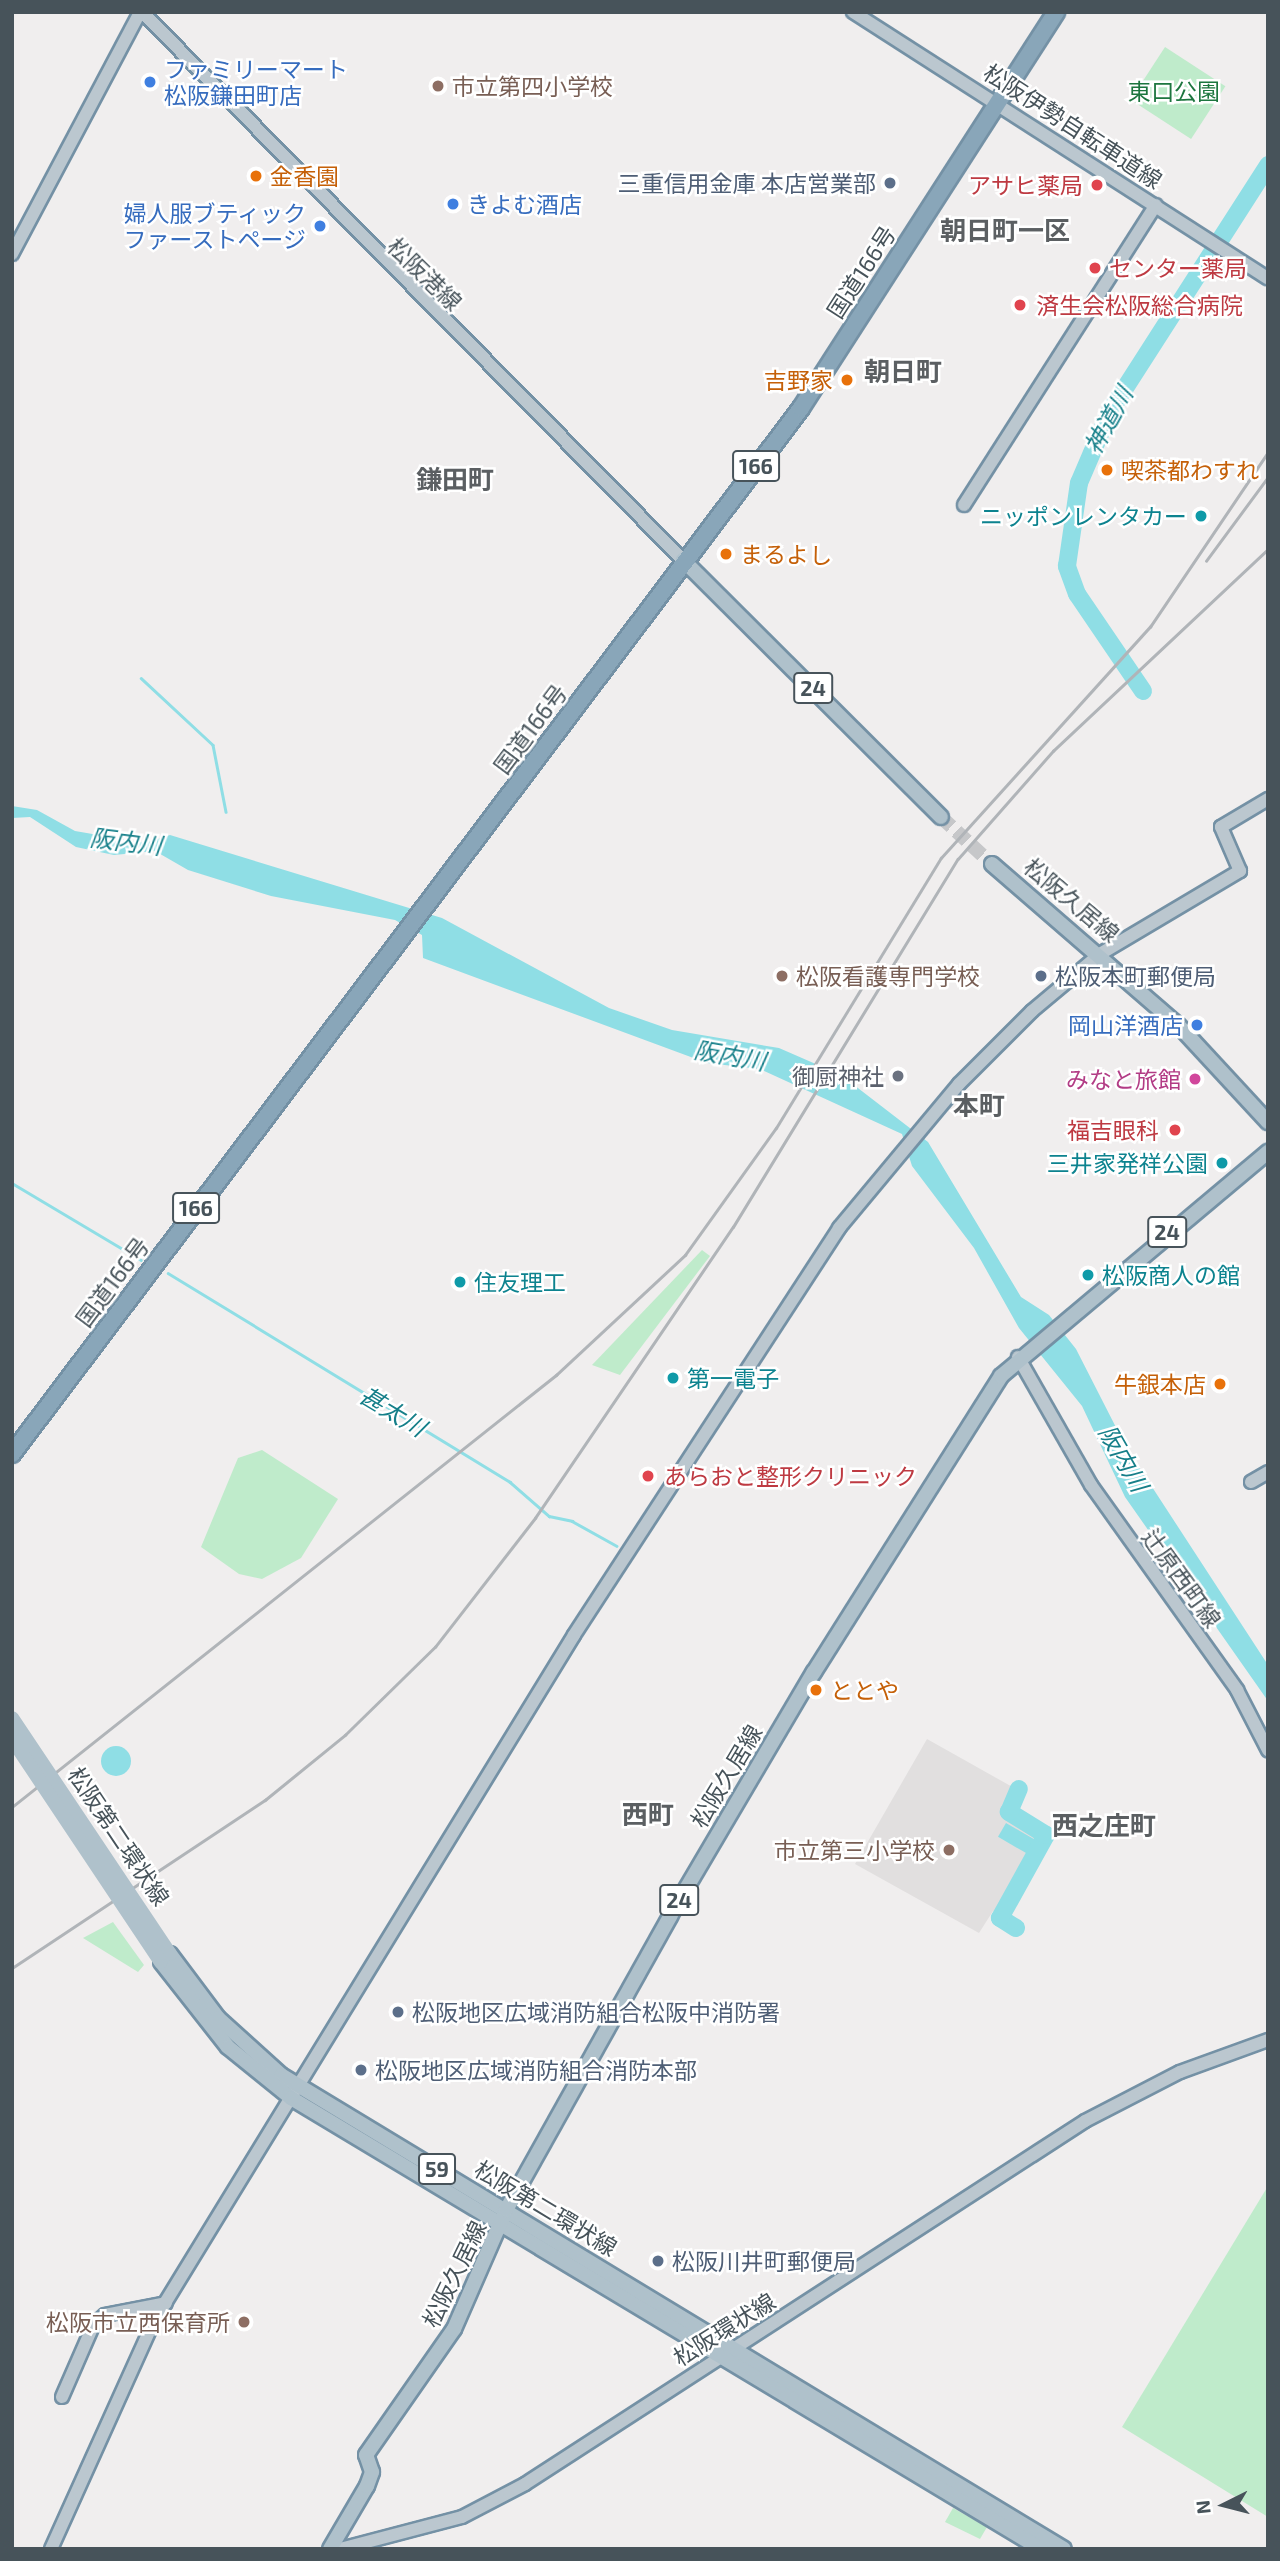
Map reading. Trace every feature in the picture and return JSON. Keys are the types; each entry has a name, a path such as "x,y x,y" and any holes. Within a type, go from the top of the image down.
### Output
{"highway":[{"name":"国道166号","path":"12,1454 385,961 683,560 801,408 1056,12"}],"main road":[{"name":"24","path":"683,560 941,817"},
{"name":"松阪久居線","path":"992,864 1100,954 1179,1026 1268,1122"},
{"name":"松阪久居線","path":"330,2549 372,2472 366,2455 445,2345 504,2225 506,2210 814,1672 1021,1355 1268,1152"},
{"name":"松阪第二環状線","path":"12,1718 166,1958 242,2043 301,2085 1065,2549"},
{"name":"松阪第二環状線","path":"12,1740 228,2047 291,2098 1037,2548"}],"street":[{"path":"12,254 141,12"},
{"name":"松阪港線","path":"141,12 310,189 683,560"},
{"name":"松阪伊勢自転車道線","path":"853,12 998,102 1268,278"},
{"path":"964,505 1156,205"},
{"path":"51,2549 166,2303 574,1635 839,1228 997,1042 1100,954 1240,871 1221,827 1268,799"},
{"name":"辻原西町線","path":"1021,1355 1091,1485 1237,1690 1268,1750"},
{"path":"1251,1482 1268,1472"},
{"name":"松阪環状線","path":"340,2549 462,2518 597,2440 720,2356 1107,2108 1268,2040"},
{"path":"62,2397 93,2326 105,2315 166,2303"}],"shaded area":[{"name":"市立第三小学校","path":"927,1739 1016,1789 1005,1813 1043,1836 999,1915 993,1911 979,1933 855,1864"}],"green space":[{"name":"東口公園","path":"1165,47 1225,86 1191,139 1131,100"},
{"path":"702,1250 710,1256 620,1375 592,1365"},
{"path":"262,1450 338,1499 301,1558 262,1579 239,1574 201,1547 238,1458"},
{"path":"113,1922 144,1965 138,1972 83,1938"},
{"path":"1268,2186 1268,2517 1122,2427"},
{"path":"953,2508 987,2527 980,2539 945,2522"}],"water":[{"name":"阪内川","path":"12,806 37,810 75,831 145,843 170,835 442,918 609,1008 672,1030 779,1048 841,1075 928,1142 1021,1297 1049,1315 1076,1349 1126,1447 1268,1665 1268,1701 1125,1497 1082,1406 1019,1328 974,1248 912,1166 902,1134 760,1069 707,1063 423,958 422,935 395,920 271,896 188,870 155,851 114,855 76,847 30,817 12,818"},
{"path":"116,1746 122,1747 130,1755 130,1767 122,1775 116,1776 110,1775 102,1767 101,1761 102,1755 110,1747"},
{"path":"1006,1823 1035,1840 1027,1854 998,1837"}],"waterway":[{"name":"神道川","path":"1143,691 1077,594 1067,566 1079,483 1109,413 1268,165"},
{"path":"141,678 213,745 226,812"},
{"name":"甚太川","path":"12,1183 141,1260"},
{"name":"甚太川","path":"168,1273 510,1482 549,1516 572,1521 617,1546"},
{"name":"甚太川","path":"1016,1928 1000,1918 1046,1835 1009,1812 1019,1789"}],"tunnel":[{"path":"941,817 992,864"}],"railway":[{"path":"12,1807 556,1375 685,1255 776,1128 941,858 1150,627 1268,452"},
{"path":"1206,561 1268,477"},
{"path":"12,1968 265,1800 345,1735 435,1647 535,1518 733,1227 958,859 1053,751 1268,549"}],"place":[{"name":"ファミリーマート 松阪鎌田町店","path":"150,82"},
{"name":"市立第四小学校","path":"438,86"},
{"name":"金香園","path":"256,176"},
{"name":"三重信用金庫 本店営業部","path":"890,183"},
{"name":"アサヒ薬局","path":"1097,185"},
{"name":"きよむ酒店","path":"453,204"},
{"name":"婦人服ブティック ファーストページ","path":"320,226"},
{"name":"センター薬局","path":"1095,268"},
{"name":"済生会松阪総合病院","path":"1020,305"},
{"name":"吉野家","path":"847,380"},
{"name":"喫茶都わすれ","path":"1107,470"},
{"name":"ニッポンレンタカー","path":"1201,516"},
{"name":"まるよし","path":"726,554"},
{"name":"松阪看護専門学校","path":"782,976"},
{"name":"松阪本町郵便局","path":"1041,976"},
{"name":"岡山洋酒店","path":"1197,1025"},
{"name":"御厨神社","path":"898,1076"},
{"name":"みなと旅館","path":"1195,1079"},
{"name":"福吉眼科","path":"1175,1130"},
{"name":"三井家発祥公園","path":"1222,1163"},
{"name":"松阪商人の館","path":"1088,1275"},
{"name":"住友理工","path":"460,1282"},
{"name":"第一電子","path":"673,1378"},
{"name":"牛銀本店","path":"1220,1384"},
{"name":"あらおと整形クリニック","path":"648,1476"},
{"name":"ととや","path":"816,1690"},
{"name":"市立第三小学校","path":"949,1850"},
{"name":"松阪地区広域消防組合松阪中消防署","path":"398,2012"},
{"name":"松阪地区広域消防組合消防本部","path":"361,2070"},
{"name":"松阪川井町郵便局","path":"658,2261"},
{"name":"松阪市立西保育所","path":"244,2322"}],"district":[{"name":"朝日町一区","path":"1005,230"},
{"name":"朝日町","path":"903,371"},
{"name":"鎌田町","path":"455,479"},
{"name":"本町","path":"979,1105"},
{"name":"西町","path":"648,1814"},
{"name":"西之庄町","path":"1104,1825"}]}
